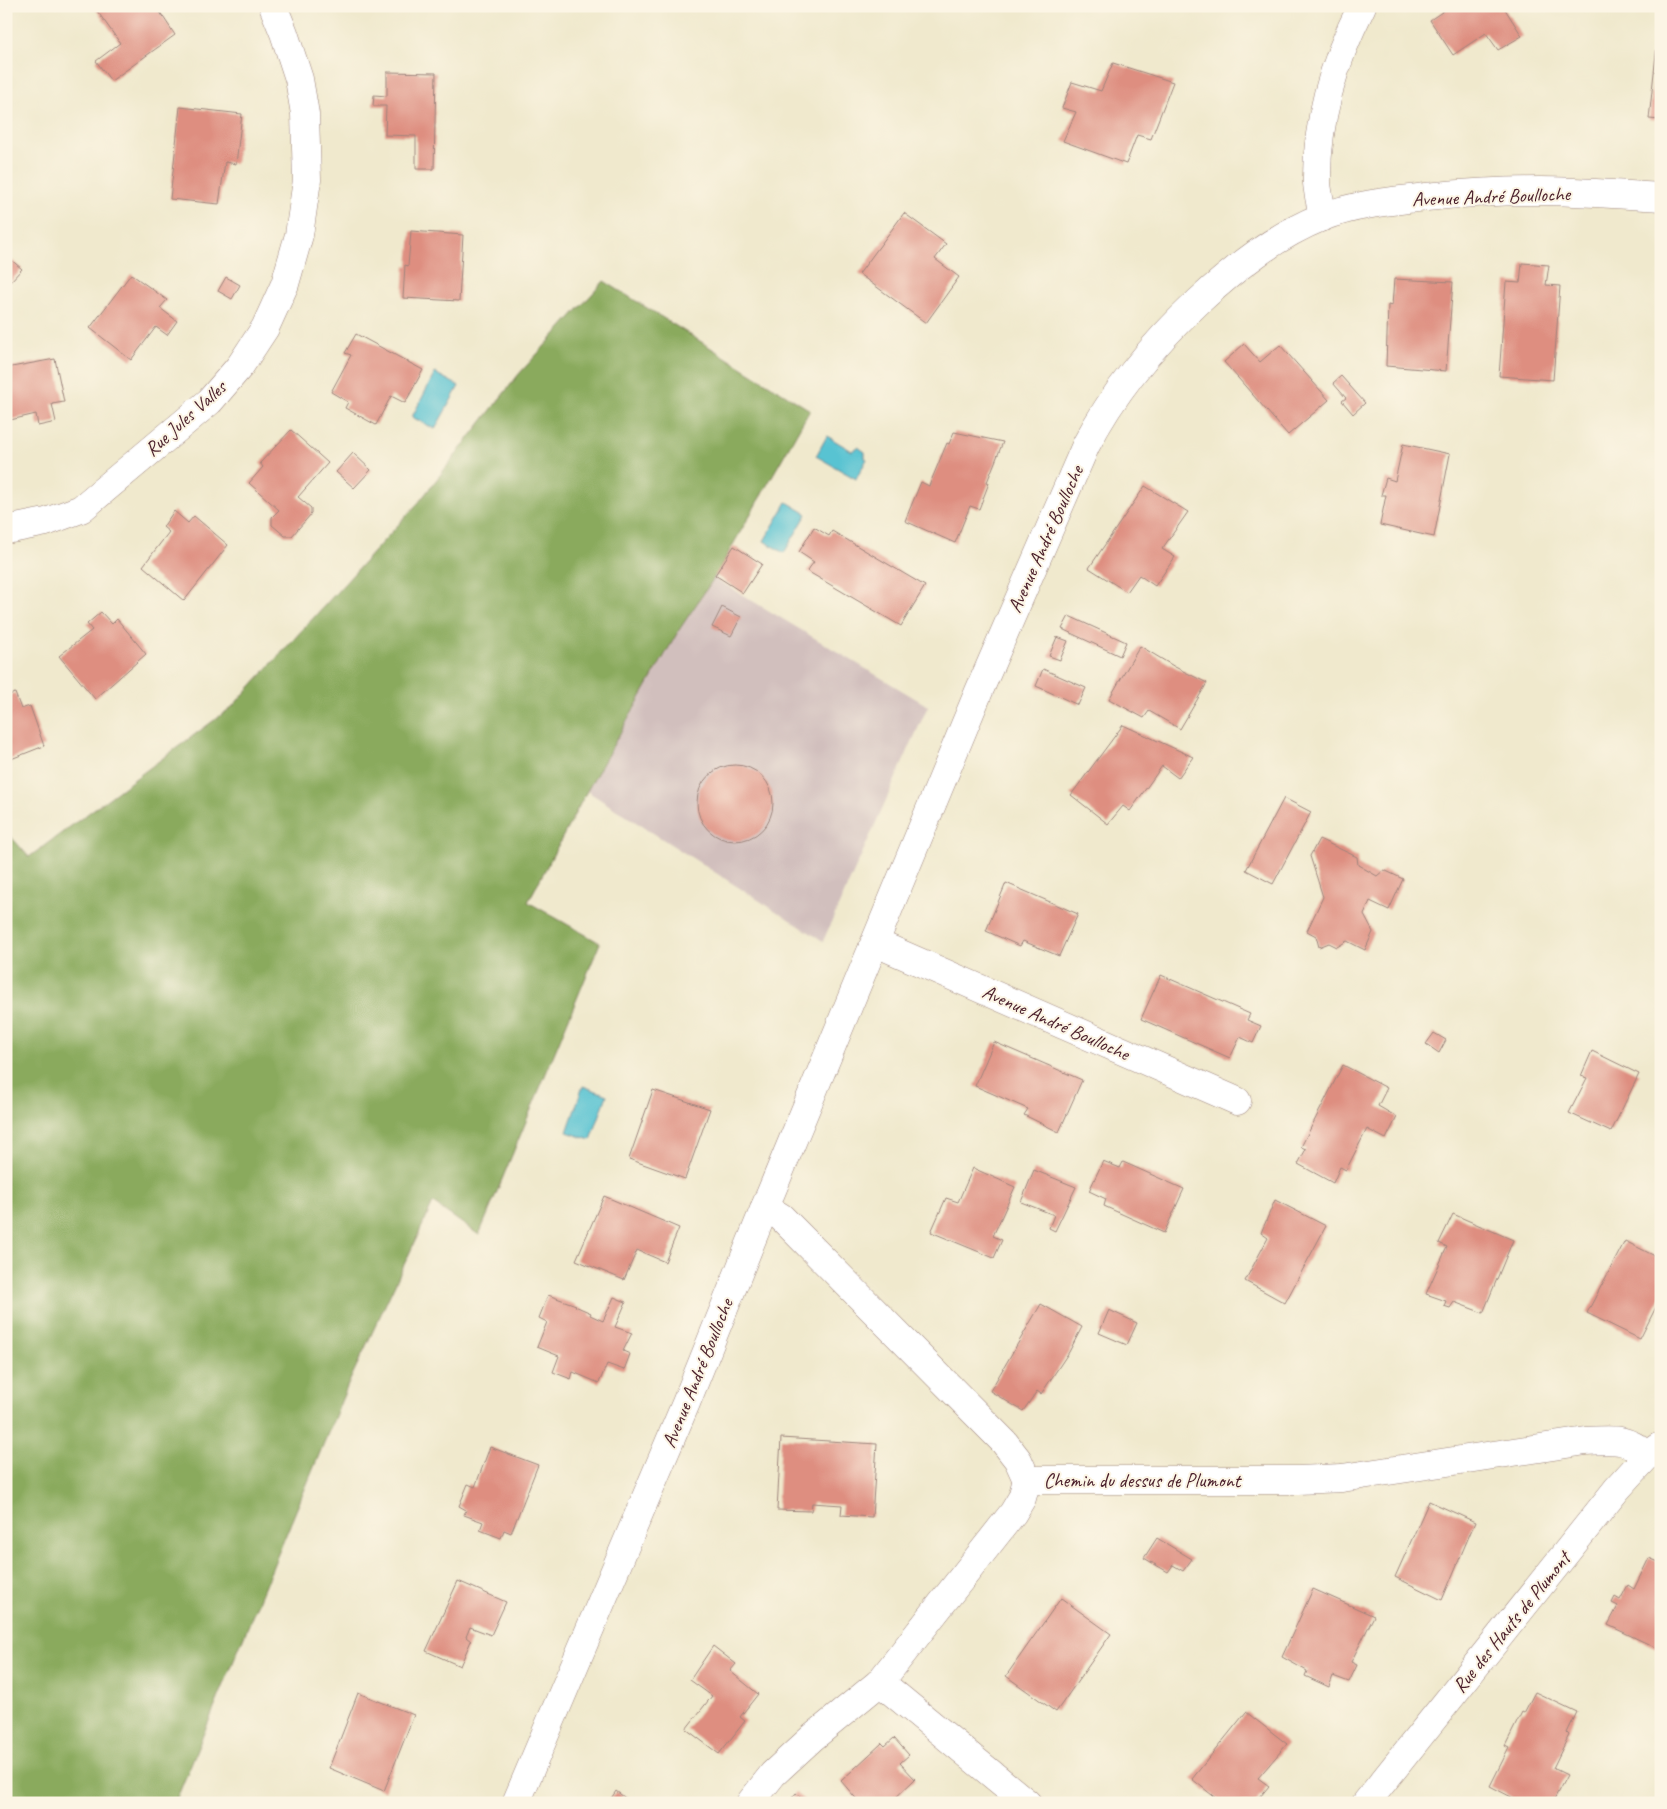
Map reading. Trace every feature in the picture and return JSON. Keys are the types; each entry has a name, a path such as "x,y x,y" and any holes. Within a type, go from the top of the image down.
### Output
{"street":[{"name":"Rue Jules Valles","path":"6,528 46,522 81,509 210,401 240,366 265,328 285,284 299,235 307,180 305,123 299,79 284,32 273,6"},
{"path":"1322,217 1317,185 1319,141 1327,92 1349,32 1362,6"},
{"name":"Avenue André Boulloche","path":"516,1803 686,1403 765,1207 983,682 1066,490 1101,417 1175,323 1207,294 1240,266 1274,242 1322,217 1383,201 1462,194 1540,191 1661,197"},
{"name":"Avenue André Boulloche","path":"876,943 1237,1100"},
{"path":"765,1207 781,1218 1004,1442 1018,1460 1027,1480"},
{"name":"Chemin du dessus de Plumont","path":"750,1803 773,1774 812,1738 880,1682 1013,1513 1022,1498 1027,1480 1288,1480 1342,1478 1586,1440 1615,1440 1654,1451"},
{"name":"Rue des Hauts de Plumont","path":"1366,1803 1617,1489 1654,1451"},
{"path":"880,1682 1028,1803"}],"shaded area":[{"path":"714,578 928,706 823,941 587,791 679,630"}],"green space":[{"path":"604,281 810,410 714,578 679,630 587,791 528,902 600,943 479,1235 433,1203 350,1380 175,1803 6,1803 6,831 29,857 232,707 419,502 519,374"}],"water":[{"path":"435,373 459,386 435,429 412,417"},
{"path":"827,436 852,451 858,447 865,452 865,458 867,459 856,479 816,456"},
{"path":"787,502 807,514 784,553 764,541"},
{"path":"583,1086 607,1095 591,1140 567,1132"}],"building":[{"path":"96,6 156,6 175,35 111,81 96,61 120,43 95,8"},
{"path":"1451,6 1503,6 1522,36 1498,50 1486,33 1453,55 1430,20"},
{"path":"1657,45 1661,45 1661,120 1649,119"},
{"path":"1113,63 1173,82 1151,139 1137,135 1126,164 1063,141 1076,112 1062,108 1072,82 1101,91"},
{"path":"387,72 436,73 434,169 416,169 416,136 385,135 386,106 373,106 374,95 387,96"},
{"path":"180,107 242,114 236,164 225,162 219,204 170,199"},
{"path":"904,213 946,244 935,259 959,277 926,323 859,274"},
{"path":"411,231 463,235 459,301 403,298 405,265 408,266"},
{"path":"9,258 22,269 10,282 6,278 6,262"},
{"path":"1522,263 1549,265 1546,285 1560,286 1553,380 1499,376 1506,282 1520,283"},
{"path":"131,274 167,300 160,308 177,321 167,335 156,327 131,360 90,328"},
{"path":"226,277 240,285 232,299 218,291"},
{"path":"1394,279 1453,282 1446,371 1386,366 1388,305 1392,306"},
{"path":"356,334 423,370 405,403 391,396 376,425 345,408 348,402 331,392 351,355 345,353"},
{"path":"1244,344 1260,362 1280,345 1329,400 1288,435 1224,362"},
{"path":"55,359 64,402 52,404 56,422 38,426 36,414 6,421 6,368"},
{"path":"1341,376 1365,403 1353,414 1342,401 1346,398 1333,383"},
{"path":"291,430 328,463 298,497 311,508 311,514 292,536 285,536 272,525 272,517 279,510 249,483 263,467 260,463"},
{"path":"954,432 1003,442 987,482 989,483 979,509 970,506 955,543 905,521 921,482 929,486 947,443 949,444"},
{"path":"1403,444 1450,454 1434,537 1380,525 1386,495 1381,495 1386,478 1395,481"},
{"path":"353,453 371,470 354,488 336,472"},
{"path":"1145,486 1188,512 1162,549 1175,557 1155,586 1139,575 1127,592 1089,568"},
{"path":"174,511 188,523 194,516 228,545 184,601 143,566 169,532 163,527"},
{"path":"814,527 829,536 832,531 925,586 901,626 807,571 814,562 799,552"},
{"path":"734,546 762,564 743,593 715,575"},
{"path":"722,607 741,617 731,636 712,627"},
{"path":"101,612 112,624 117,619 146,654 95,699 59,656 92,630 87,624"},
{"path":"1069,616 1126,642 1120,656 1062,629"},
{"path":"1057,637 1068,641 1060,660 1049,656"},
{"path":"1140,646 1207,683 1180,729 1149,711 1144,718 1109,699"},
{"path":"1043,669 1086,688 1078,705 1036,686"},
{"path":"15,693 21,709 30,706 44,746 6,761 6,696"},
{"path":"1123,725 1193,757 1178,778 1162,766 1130,811 1123,806 1108,824 1071,795"},
{"path":"735,765 749,768 762,776 770,789 773,803 770,817 762,830 749,838 735,841 721,838 708,830 700,817 697,803 700,789 708,776 721,768"},
{"path":"1284,798 1311,812 1273,884 1246,870"},
{"path":"1319,839 1357,857 1358,865 1377,876 1384,870 1403,879 1389,910 1370,901 1364,915 1373,932 1365,950 1347,941 1337,947 1329,943 1319,947 1316,936 1307,931 1323,897 1310,856"},
{"path":"1006,883 1078,914 1059,956 1023,941 1020,946 986,931"},
{"path":"1161,975 1250,1014 1247,1020 1261,1026 1253,1043 1240,1037 1230,1058 1141,1019"},
{"path":"1434,1033 1446,1040 1439,1053 1426,1044"},
{"path":"994,1042 1082,1080 1059,1132 1024,1115 1028,1109 975,1086"},
{"path":"1592,1051 1639,1074 1611,1132 1569,1113 1587,1078 1581,1076"},
{"path":"1343,1065 1387,1088 1378,1106 1397,1117 1386,1139 1367,1129 1346,1170 1340,1167 1333,1183 1298,1164 1306,1149 1301,1147"},
{"path":"653,1090 710,1109 685,1179 629,1159"},
{"path":"1103,1161 1120,1168 1123,1162 1184,1189 1164,1233 1104,1206 1106,1199 1089,1191"},
{"path":"973,1168 1015,1187 993,1236 1002,1240 994,1258 931,1232 946,1198 958,1202"},
{"path":"1034,1170 1076,1187 1055,1231 1049,1228 1054,1215 1021,1202"},
{"path":"604,1196 679,1228 665,1262 637,1250 624,1280 576,1260"},
{"path":"1275,1200 1326,1226 1285,1303 1245,1281 1268,1238 1261,1233"},
{"path":"1453,1214 1513,1240 1483,1313 1454,1302 1450,1308 1444,1306 1446,1301 1426,1294 1447,1247 1439,1243"},
{"path":"1625,1241 1661,1259 1661,1297 1640,1339 1587,1313"},
{"path":"548,1295 576,1305 603,1321 614,1297 626,1302 615,1327 632,1333 623,1351 630,1354 624,1370 607,1364 599,1383 573,1372 571,1379 553,1372 559,1356 537,1347 547,1322 539,1318"},
{"path":"1041,1304 1082,1327 1069,1352 1041,1394 1037,1391 1023,1411 990,1391"},
{"path":"1109,1310 1137,1323 1127,1345 1099,1333"},
{"path":"781,1438 877,1444 872,1517 841,1515 842,1505 812,1503 811,1511 777,1510"},
{"path":"490,1447 538,1465 511,1533 504,1530 501,1538 480,1530 483,1522 464,1515 466,1510 459,1506 468,1484 475,1487"},
{"path":"1429,1501 1475,1522 1442,1600 1395,1577"},
{"path":"1157,1538 1192,1559 1183,1571 1173,1565 1168,1572 1144,1558"},
{"path":"1649,1558 1661,1563 1661,1650 1608,1625 1618,1606 1612,1603 1615,1597 1620,1600 1628,1585 1634,1589"},
{"path":"458,1581 506,1602 491,1635 470,1627 466,1637 471,1641 460,1666 426,1651"},
{"path":"1313,1589 1374,1616 1351,1662 1357,1665 1349,1682 1333,1676 1329,1687 1305,1676 1307,1671 1282,1657"},
{"path":"1061,1598 1111,1634 1056,1712 1006,1676"},
{"path":"713,1646 736,1664 730,1671 758,1694 740,1717 745,1721 719,1754 686,1729 712,1696 690,1680"},
{"path":"1535,1692 1577,1712 1567,1733 1569,1735 1553,1768 1567,1775 1552,1803 1523,1803 1490,1786 1509,1748 1505,1746 1522,1712 1524,1713"},
{"path":"358,1693 414,1715 384,1791 329,1768"},
{"path":"1246,1712 1287,1744 1258,1778 1269,1786 1255,1803 1222,1803 1192,1779"},
{"path":"894,1738 909,1755 900,1763 915,1779 890,1803 860,1803 841,1781 882,1743 885,1746"},
{"path":"616,1791 632,1803 608,1803"},
{"path":"796,1793 807,1803 788,1803"}]}
